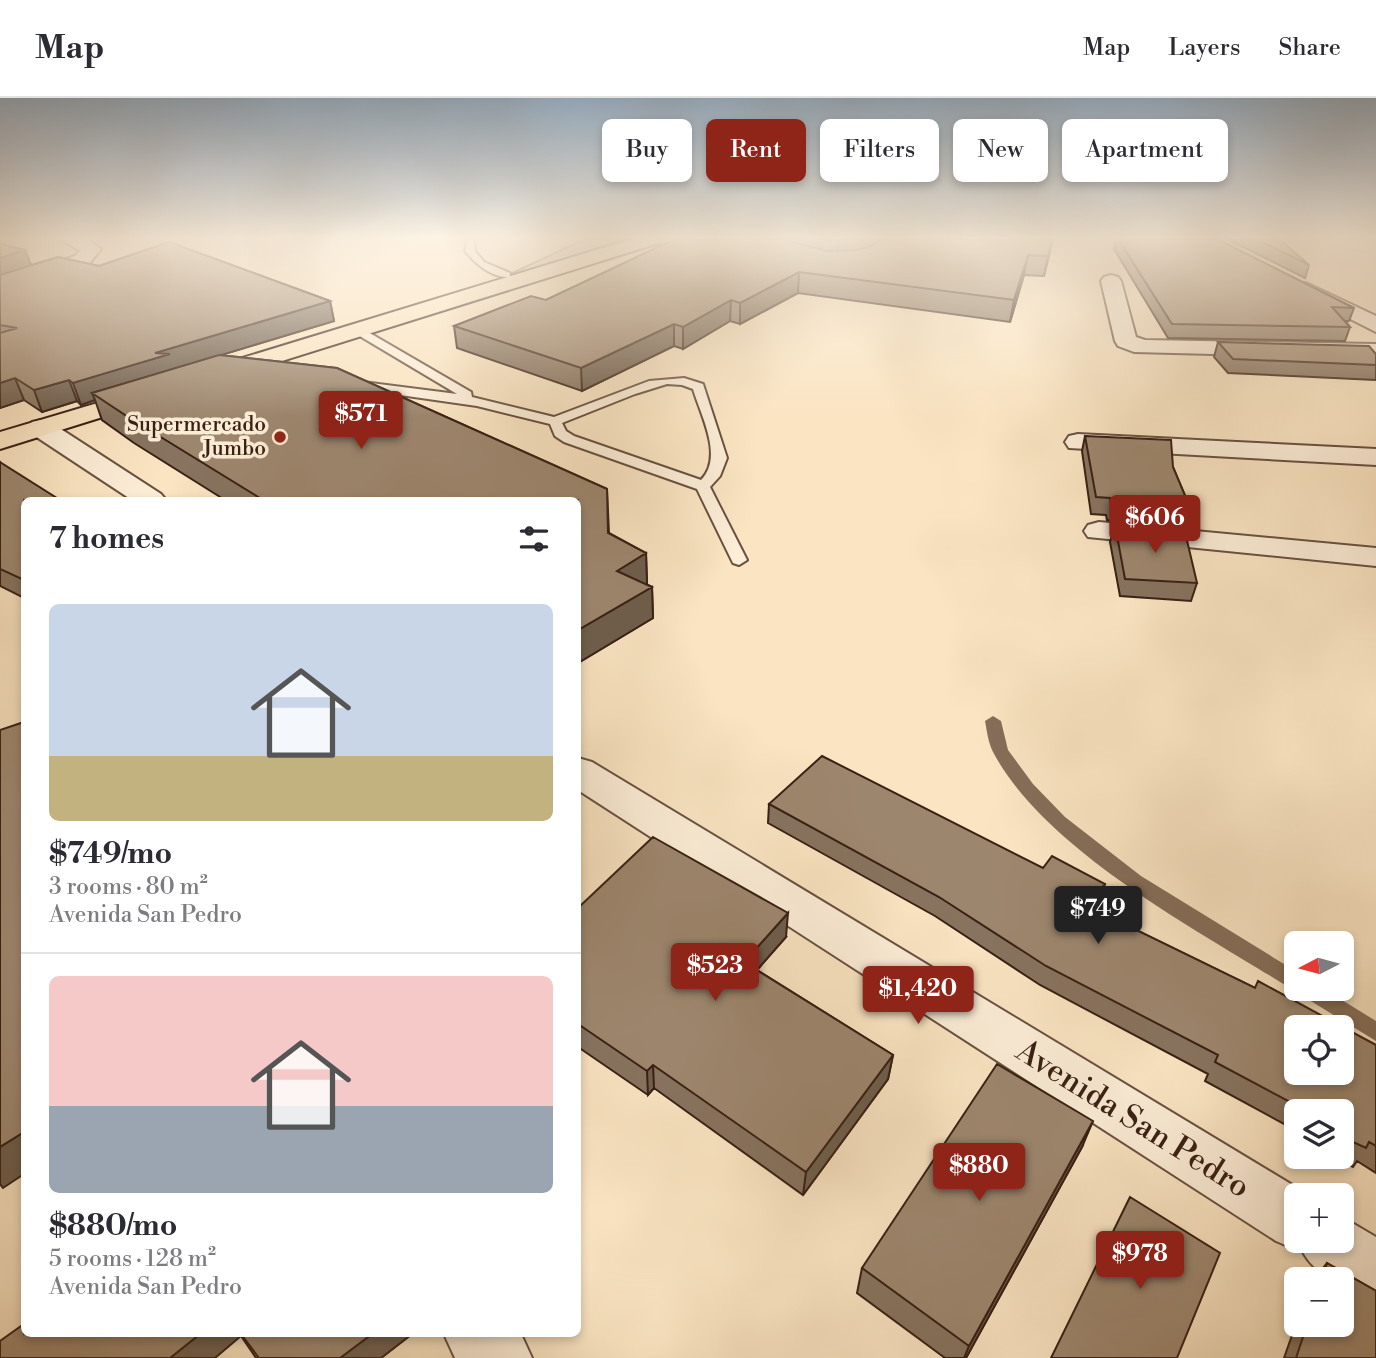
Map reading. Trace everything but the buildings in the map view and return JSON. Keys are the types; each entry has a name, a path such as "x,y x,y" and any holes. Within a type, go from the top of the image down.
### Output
{"main road":[{"path":"192,381 459,298"},
{"path":"0,441 167,389"}],"street":[{"path":"1115,298 1126,341 1142,347 1376,352"},
{"path":"1322,298 1376,325"},
{"path":"41,428 145,497"},
{"path":"1078,442 1376,457"},
{"path":"1099,531 1376,557"},
{"name":"Avenida San Pedro","path":"581,774 1284,1213"},
{"path":"1347,1253 1376,1271"},
{"path":"479,1337 500,1358"}],"lane":[{"path":"357,330 474,399"},
{"path":"230,369 257,373"},
{"path":"339,383 474,399 555,421 600,407 651,383 667,380 690,382 699,387 720,458 713,476 703,486"},
{"path":"555,421 560,433 569,439 703,486 739,560"}],"waterway":[{"path":"993,721 1001,752 1027,788 1058,821 1095,852 1176,909 1284,974"},
{"path":"1327,1001 1376,1032"}],"place":[{"name":"Supermercado Jumbo","path":"280,437"}]}
